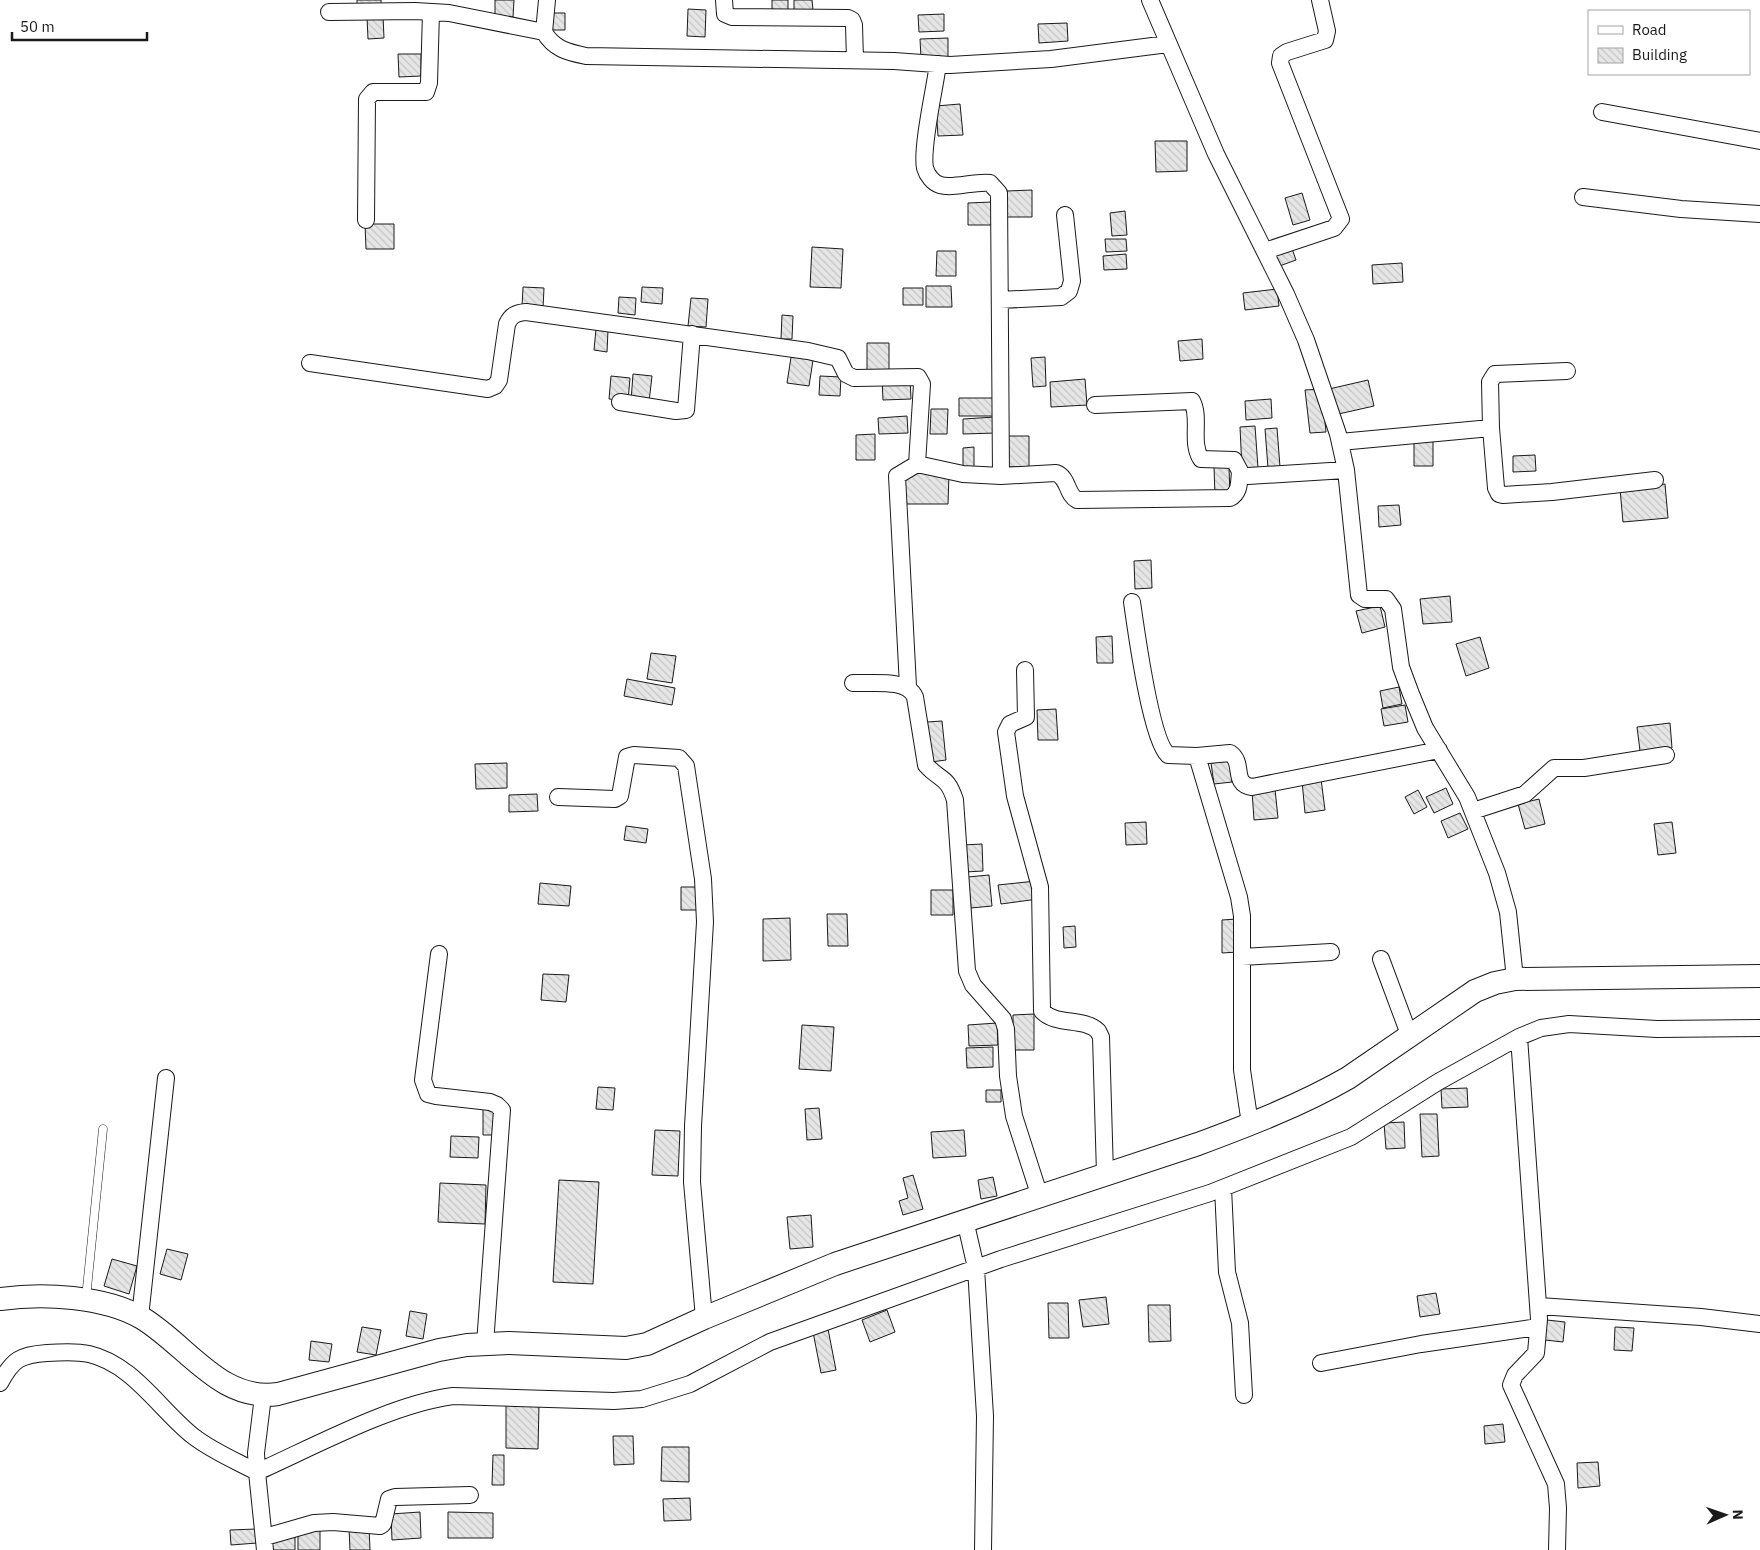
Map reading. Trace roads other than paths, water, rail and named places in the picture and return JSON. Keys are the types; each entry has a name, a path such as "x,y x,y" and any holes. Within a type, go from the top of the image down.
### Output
{"main road":[{"path":"0,1299 43,1297 86,1299 140,1317 167,1334 223,1383 242,1393 263,1396 278,1394 439,1350 485,1344 626,1348 647,1344 704,1318 835,1264 967,1227 1040,1197 1198,1144 1250,1124 1326,1091 1476,992 1495,983 1515,979 1760,976"}],"street":[{"path":"547,0 544,32 550,42 566,52 586,56 855,60 938,64 1051,59 1168,44"},
{"path":"724,0 724,14 732,17 848,18 852,20 854,25 855,60"},
{"path":"1150,0 1216,154 1265,250 1306,340 1340,442 1346,470 1359,595 1365,599 1386,599 1393,609 1401,667 1426,728 1468,797 1497,873 1508,912 1515,979"},
{"path":"1265,250 1334,228 1341,220 1280,63 1281,56 1287,52 1325,40 1327,32 1320,0"},
{"path":"329,12 431,12 544,32"},
{"path":"366,220 367,99 373,92 426,92 429,83 431,12"},
{"path":"938,64 926,148 926,168 929,178 937,184 945,186 979,181 990,183 996,187 999,193 1001,476"},
{"path":"1602,112 1760,141"},
{"path":"1583,197 1681,209 1760,214"},
{"path":"1000,300 1061,297 1069,291 1072,281 1065,215"},
{"path":"310,363 488,389 495,386 499,380 507,324 510,317 517,313 526,312 766,344 838,358 846,374 854,378 918,377 922,384 917,464"},
{"path":"620,402 676,411 686,410 692,334"},
{"path":"1567,371 1495,374 1490,382 1491,428 1496,488 1499,494 1552,492 1655,480"},
{"path":"1095,405 1192,401 1195,412 1198,451 1201,459 1234,460 1242,475 1253,476 1346,470"},
{"path":"1340,442 1491,428"},
{"path":"907,686 897,476 917,464 963,474 1001,476 1056,473 1063,478 1070,494 1077,500 1219,500 1235,496 1238,489 1240,471"},
{"path":"1132,602 1148,696 1161,744 1168,755 1197,756 1230,753 1238,763 1240,781 1244,786 1252,787 1438,750"},
{"path":"1024,670 1026,717 1010,724 1006,732 1016,796 1040,887 1042,1011 1051,1017 1088,1025 1098,1031 1101,1037 1104,1174"},
{"path":"853,683 907,686 912,690 915,697 926,765 946,779 955,800 967,971 972,985 999,1014 1006,1028 1008,1076 1014,1116 1040,1197"},
{"path":"1473,811 1525,794 1554,768 1584,768 1666,754"},
{"path":"558,797 615,799 620,796 628,756 679,758 686,766 702,879 705,922 693,1126 692,1182 704,1318"},
{"path":"1197,756 1236,880 1242,916 1242,1070 1250,1124"},
{"path":"1242,957 1331,952"},
{"path":"439,954 423,1080 424,1088 428,1094 490,1102 498,1105 502,1110 485,1344"},
{"path":"1381,959 1410,1037"},
{"path":"257,1472 382,1417 433,1399 453,1396 614,1401 642,1400 690,1384 770,1342 974,1261 1223,1188 1351,1137 1438,1082 1519,1036 1541,1028 1569,1024 1657,1030 1760,1028"},
{"path":"1519,1036 1539,1306 1536,1353 1515,1375 1511,1385 1556,1484 1558,1508 1557,1550"},
{"path":"140,1317 166,1078"},
{"path":"1223,1188 1226,1263 1239,1316 1244,1395"},
{"path":"967,1227 974,1261 985,1416 983,1550"},
{"path":"1539,1306 1701,1317 1760,1324"},
{"path":"1321,1363 1421,1344 1538,1327"},
{"path":"0,1383 10,1365 26,1356 67,1352 90,1354 114,1364 137,1382 195,1438 257,1472"},
{"path":"263,1396 256,1453 265,1544 314,1523 333,1522 380,1526 383,1524 389,1499 395,1497 470,1495"}],"lane":[{"path":"86,1299 103,1129"}]}
